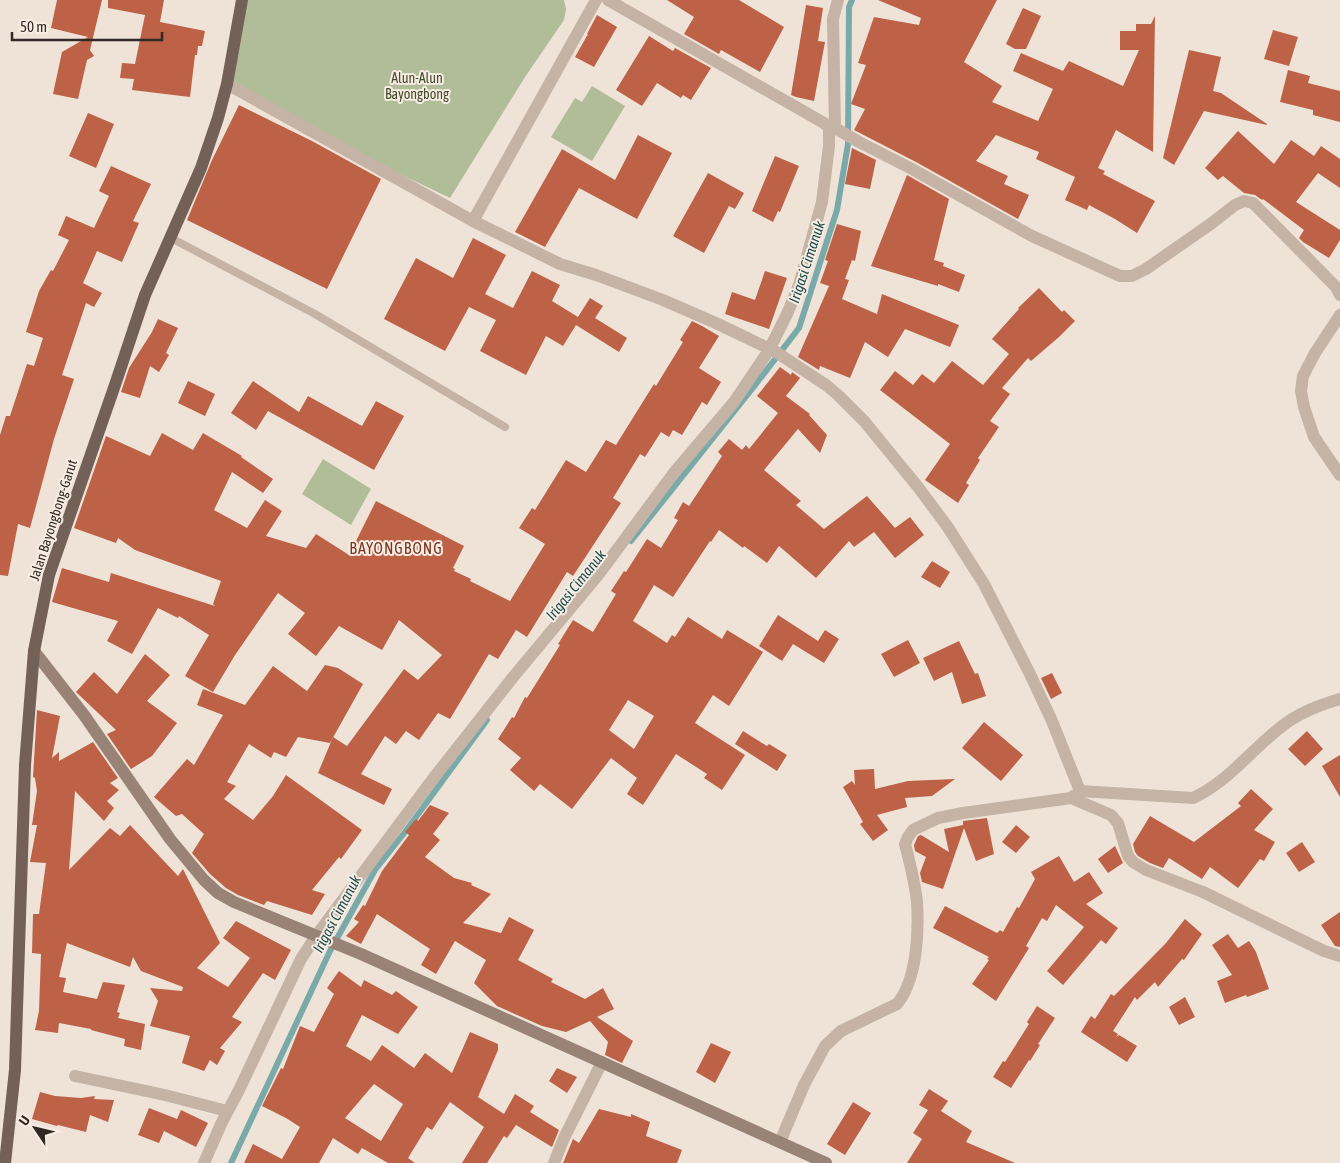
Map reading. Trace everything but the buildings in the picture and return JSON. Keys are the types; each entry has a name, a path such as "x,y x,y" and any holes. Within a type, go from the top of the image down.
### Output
{"main road":[{"name":"Jalan Bayongbong-Garut","path":"3,1162 15,1070 25,764 34,651 49,575 145,295 201,168 218,118 242,0"}],"street":[{"path":"473,221 596,0"},
{"path":"608,0 824,123 912,169 1032,236 1120,276 1132,276 1146,269 1212,223 1235,204 1244,201 1253,203 1336,287 1340,295"},
{"path":"204,1163 227,1111 301,959 321,937 432,780 514,676 599,574 673,474 734,402 773,351 799,285 822,202 829,146 835,129 833,19 838,0"},
{"path":"226,84 473,221 560,264 663,300 718,324 796,364 832,390 864,421 918,487 947,526 984,584 1056,730 1075,795 1111,815 1118,823 1128,856 1132,862 1146,870 1203,892 1324,951 1340,956"},
{"path":"1340,314 1315,352 1303,376 1301,391 1314,437 1340,475"},
{"path":"34,651 84,715 170,839 204,880 218,893 234,902 361,954 826,1163"},
{"path":"780,1142 804,1085 825,1046 842,1031 897,1004 908,988 915,956 917,901 905,844 913,830 938,818 1075,795 1193,798 1204,793 1225,778 1280,728 1295,717 1320,704 1340,699"},
{"path":"554,1163 564,1138 602,1062"},
{"path":"75,1076 165,1094 227,1111"}],"lane":[{"path":"171,238 315,314 505,427"}],"green space":[{"name":"Alun-Alun Bayongbong","path":"239,0 564,0 566,9 564,20 525,77 450,198 223,86"},
{"path":"592,86 625,106 592,161 551,137 575,98 582,102"},
{"path":"323,459 371,489 351,525 302,494"}],"waterway":[{"name":"Irigasi Cimanuk","path":"631,541 799,328 837,210 848,144 849,7 852,0"},
{"name":"Irigasi Cimanuk","path":"231,1163 330,951 375,870 487,720"}],"district":[{"name":"BAYONGBONG","path":"396,548"}]}
